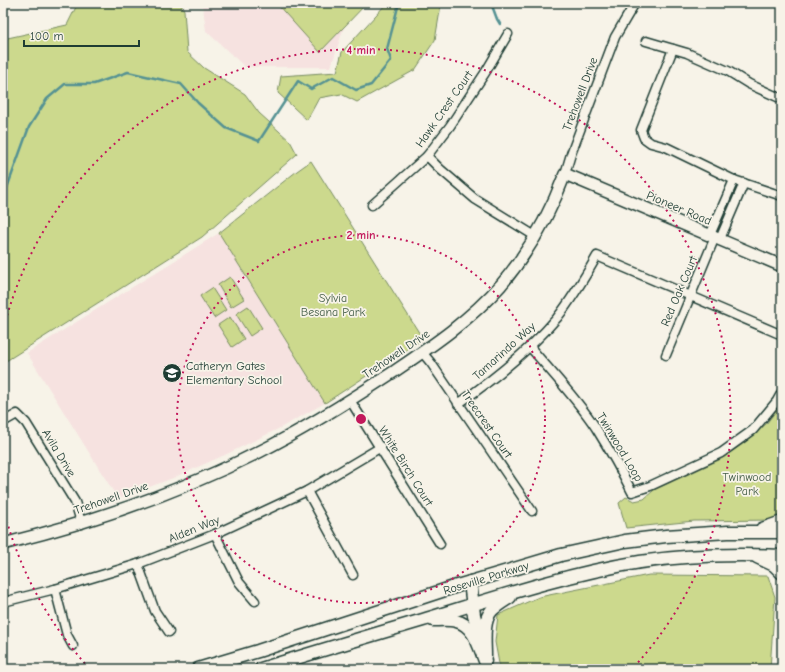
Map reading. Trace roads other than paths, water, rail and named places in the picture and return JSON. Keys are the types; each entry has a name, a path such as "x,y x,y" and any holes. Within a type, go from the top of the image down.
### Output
{"main road":[{"path":"753,532 782,522"},
{"name":"Roseville Parkway","path":"198,669 470,582 561,555 625,541 702,533 782,532"},
{"path":"753,555 774,565 782,573"},
{"name":"Roseville Parkway","path":"261,669 472,604 564,578 640,562 705,556 782,556"},
{"path":"470,582 474,615 486,665"},
{"path":"486,665 486,625 489,614 493,609 515,592"},
{"path":"425,619 456,621 464,625 471,631 486,665"}],"street":[{"name":"Trehowell Drive","path":"3,544 133,506 207,476 265,448 350,400 446,336 478,309 513,270 535,236 560,189 571,154 615,37 635,3"},
{"name":"Hawk Crest Court","path":"372,205 427,156 450,126 508,34"},
{"path":"646,41 687,53 728,71 749,84 782,99"},
{"path":"673,49 641,130 644,138 651,143 666,146 734,180 782,196"},
{"path":"427,156 475,199 535,236"},
{"name":"Pioneer Road","path":"565,174 782,266"},
{"path":"715,237 734,180"},
{"path":"715,237 744,183"},
{"name":"Red Oak Court","path":"666,355 715,237"},
{"name":"Tamarindo Way","path":"458,404 493,380 530,347 558,317 596,256 690,296"},
{"path":"690,296 782,334"},
{"name":"Twinwood Loop","path":"530,347 571,395 595,427 618,463 632,492 650,486 721,453 753,430 782,392"},
{"name":"Treecrest Court","path":"422,352 532,511"},
{"name":"White Birch Court","path":"350,400 440,544"},
{"name":"Avila Drive","path":"3,422 17,414 26,423 75,502 81,522"},
{"name":"Alden Way","path":"3,602 55,589 138,564 215,534 307,491 381,448"},
{"path":"307,491 353,575"},
{"path":"215,534 239,582 255,601"},
{"path":"138,564 155,611 169,632"},
{"path":"55,589 67,634 73,646"}],"waterway":[{"path":"3,199 29,127 47,99 65,84 94,84 128,72 181,84 198,103 226,128 259,141 298,81 311,89 333,77 356,90 371,85 391,60 387,49 399,3"},
{"path":"491,3 500,24"}],"place":[{"name":"Catheryn Gates Elementary School","path":"172,373"}],"park label":[{"name":"Sylvia Besana Park","path":"333,305"},
{"name":"Twinwood Park","path":"747,484"}]}
